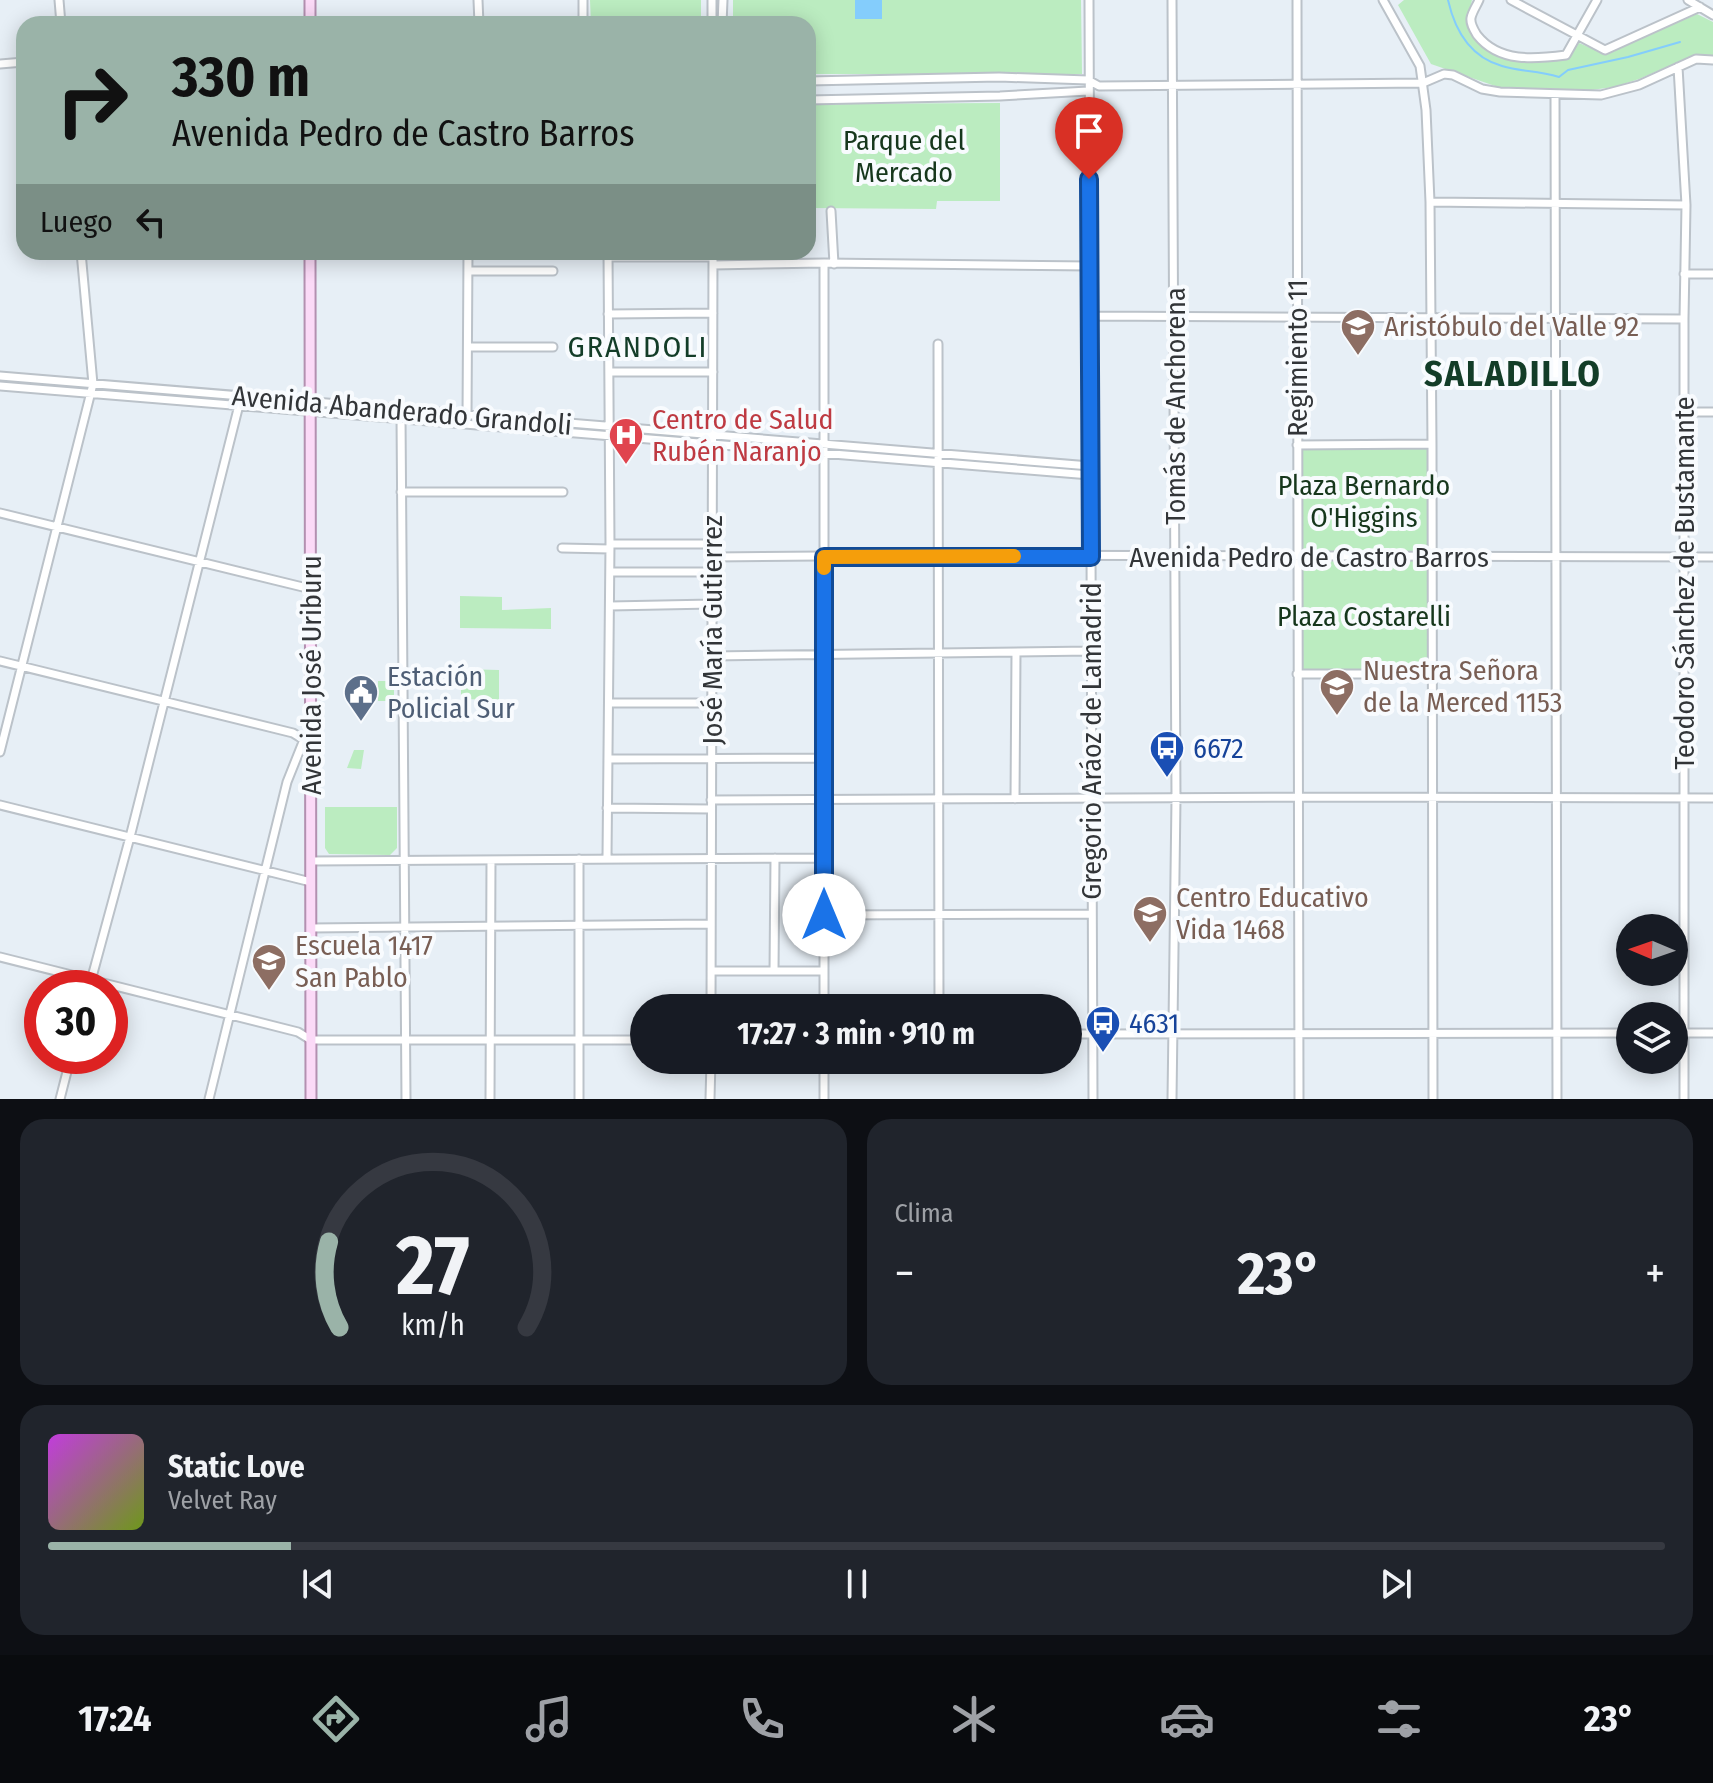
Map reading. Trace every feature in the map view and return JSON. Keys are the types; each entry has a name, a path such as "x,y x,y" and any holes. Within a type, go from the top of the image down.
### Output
{"main road":[{"name":"Avenida José Uriburu","path":"310,260 311,589 307,741 311,861 311,1099"}],"street":[{"name":"Gregorio Aráoz de Lamadrid","path":"1089,0 1093,1099"},
{"name":"Tomás de Anchorena","path":"1172,0 1176,557 1172,1099"},
{"name":"Regimiento 11","path":"1297,0 1299,1099"},
{"path":"1479,0 1471,18 1480,38 1500,53 1538,59 1566,55 1597,0"},
{"path":"1511,0 1605,50 1700,7"},
{"path":"1688,0 1713,15"},
{"path":"1386,1 1420,66 1430,202 1433,1099"},
{"path":"816,81 999,77 1088,80 1099,86 1423,83 1444,74 1482,89 1500,92 1601,95 1619,91 1696,59 1713,60"},
{"name":"Teodoro Sánchez de Bustamante","path":"1678,67 1686,205 1684,1002"},
{"path":"816,100 1088,91"},
{"path":"1555,94 1557,1099"},
{"path":"1430,202 1686,205"},
{"path":"831,211 834,264"},
{"path":"0,752 92,389 82,260"},
{"path":"467,419 468,260"},
{"path":"607,858 610,606 608,260"},
{"name":"José María Gutierrez","path":"711,994 713,260"},
{"path":"757,260 834,264 1090,266"},
{"path":"824,263 824,994"},
{"path":"468,271 553,271"},
{"path":"1684,274 1713,274"},
{"path":"608,314 713,313"},
{"path":"1090,316 1684,319"},
{"path":"938,344 939,994"},
{"path":"468,347 553,347"},
{"path":"609,372 713,372"},
{"name":"Avenida Abanderado Grandoli","path":"0,376 92,389"},
{"name":"Avenida Abanderado Grandoli","path":"0,386 92,389 1090,471"},
{"path":"94,970 165,703 240,401"},
{"path":"1684,412 1713,412"},
{"path":"401,414 406,1099"},
{"path":"1297,445 1432,444"},
{"path":"401,492 563,492"},
{"path":"0,513 311,589"},
{"path":"562,548 712,544"},
{"name":"Avenida Pedro de Castro Barros","path":"712,557 1713,557"},
{"path":"610,572 712,572"},
{"path":"610,606 712,604"},
{"path":"712,656 1091,651"},
{"path":"1015,799 1016,653"},
{"path":"0,661 293,733 307,741 287,782 209,1099"},
{"path":"1297,674 1432,674"},
{"path":"609,703 712,703"},
{"path":"608,759 824,758"},
{"path":"607,808 824,800 1713,798"},
{"path":"0,805 311,882"},
{"path":"774,971 775,858"},
{"path":"311,861 824,858"},
{"path":"579,859 579,1099"},
{"path":"490,1099 491,860"},
{"path":"824,915 1092,914"},
{"path":"311,928 711,924"},
{"path":"0,957 43,970"},
{"path":"711,971 824,971"},
{"path":"128,992 298,1032 311,1040 630,1040"},
{"path":"1082,1034 1616,1033"},
{"path":"1688,1033 1713,1033"},
{"path":"60,1099 66,1074"},
{"path":"710,1099 711,1074"},
{"path":"824,1074 824,1099"},
{"name":"Teodoro Sánchez de Bustamante","path":"1684,1074 1684,1099"}],"green space":[{"path":"590,0 701,0 701,16 591,16"},
{"name":"Parque del Mercado","path":"733,0 1081,0 1082,74 816,74 816,16 733,16"},
{"path":"1404,0 1472,0 1471,18 1480,42 1501,56 1528,60 1568,58 1579,43 1605,54 1697,14 1713,22 1713,56 1692,56 1614,87 1591,90 1501,88 1431,64 1398,5"},
{"name":"Parque del Mercado","path":"1000,103 1000,201 937,201 936,209 816,208 816,104"},
{"path":"1432,444 1432,674 1297,674 1297,445"},
{"path":"460,596 502,597 502,610 551,608 551,629 460,628"},
{"path":"461,669 499,670 499,700 461,699"},
{"path":"378,681 394,681 394,697 389,701 378,701"},
{"path":"354,750 364,750 361,769 347,768"},
{"path":"325,807 397,807 397,848 390,855 329,854 325,848"}],"water":[{"path":"855,0 882,0 882,19 855,19"}],"waterway":[{"path":"1448,0 1460,32 1481,56 1502,66 1559,77 1568,70 1680,42"}],"slow traffic":[{"path":"824,568 824,557 1014,556"}],"place":[{"name":"Aristóbulo del Valle 92","path":"1358,357"},
{"name":"Centro de Salud Rubén Naranjo","path":"626,466"},
{"name":"Nuestra Señora de la Merced 1153","path":"1337,717"},
{"name":"Estación Policial Sur","path":"361,723"},
{"name":"6672","path":"1167,779"},
{"name":"Centro Educativo Vida 1468","path":"1150,944"},
{"name":"Escuela 1417 San Pablo","path":"269,992"},
{"name":"4631","path":"1103,1054"}],"district":[{"name":"GRANDOLI","path":"638,347"},
{"name":"SALADILLO","path":"1513,373"}],"route":[{"path":"824,915 824,557 1091,557 1089,179"}],"park label":[{"name":"Plaza Bernardo O'Higgins","path":"1364,501"},
{"name":"Plaza Costarelli","path":"1364,616"}]}
